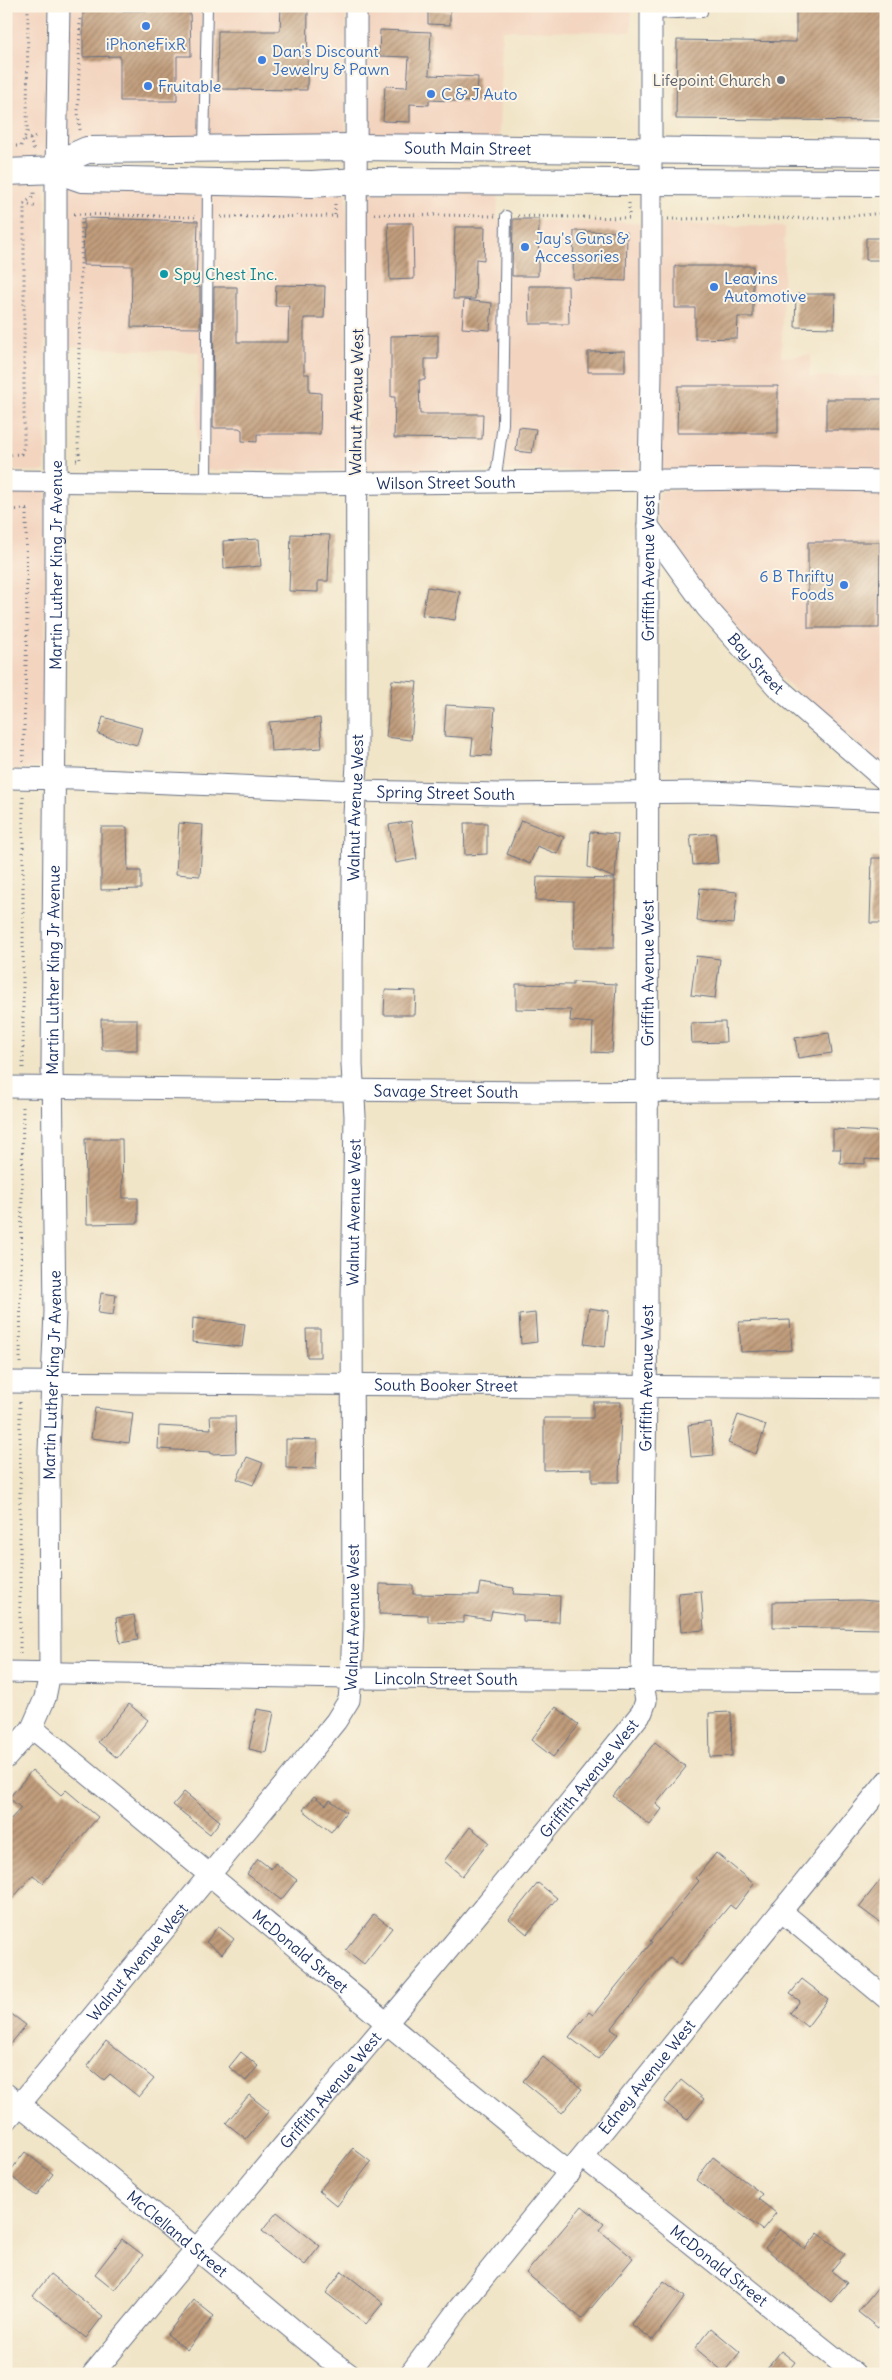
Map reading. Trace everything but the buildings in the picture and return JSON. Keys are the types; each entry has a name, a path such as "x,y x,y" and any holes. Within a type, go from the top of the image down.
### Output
{"street":[{"name":"Martin Luther King Jr Avenue","path":"6,1758 32,1728 45,1698 50,1672 49,1451 55,1312 54,1088 52,1055 56,170 59,6"},
{"name":"Walnut Avenue West","path":"6,2121 13,2099 208,1875 336,1721 349,1700 352,1678 352,972 358,764 355,484 356,6"},
{"name":"Griffith Avenue West","path":"93,2374 574,1798 642,1712 646,1701 642,1678 647,1090 648,526 651,375 651,10"},
{"name":"South Main Street","path":"56,170 71,157 87,150 356,147 886,153"},
{"name":"South Main Street","path":"6,172 56,170 82,179 312,184 357,181 650,184 886,183"},
{"name":"Wilson Street South","path":"6,481 355,484 649,482 765,479 886,481"},
{"name":"Bay Street","path":"648,526 707,608 776,686 886,781"},
{"name":"Spring Street South","path":"6,778 54,778 356,791 501,794 710,792 886,800"},
{"name":"Savage Street South","path":"6,1087 530,1092 886,1090"},
{"name":"South Booker Street","path":"6,1382 886,1388"},
{"name":"Lincoln Street South","path":"6,1672 352,1678 642,1678 886,1681"},
{"name":"McDonald Street","path":"32,1728 387,2024 855,2374"},
{"name":"Edney Avenue West","path":"410,2374 459,2308 886,1782"},
{"path":"781,1911 886,1998"},
{"name":"McClelland Street","path":"13,2099 330,2360 350,2374"}],"lane":[{"path":"204,148 207,6"},
{"path":"651,10 702,12 702,6"},
{"path":"206,483 208,182"},
{"path":"495,483 503,424 506,216"}],"path":[{"path":"6,146 22,146 27,132 28,6"},
{"path":"80,6 78,114 80,133"},
{"path":"6,456 21,454 24,446 24,204 82,215 208,217 357,214 827,218 886,213"},
{"path":"76,460 80,460 78,446 78,396 82,215"},
{"path":"6,510 29,509"}],"shaded area":[{"path":"6,6 49,6 46,160 6,162"},
{"path":"68,6 346,6 346,138 66,148"},
{"path":"366,6 631,6 631,32 502,30 499,139 366,138"},
{"path":"46,180 45,471 6,471 6,181"},
{"path":"66,183 347,191 346,470 196,470 199,352 67,347 66,367"},
{"path":"367,191 498,192 497,220 640,223 642,373 639,472 637,470 366,470"},
{"path":"660,224 785,227 781,357 811,355 809,377 886,376 886,471 659,472"},
{"path":"767,489 886,490 886,769 783,680 715,603 666,536 658,517 659,491"},
{"path":"46,490 45,700 41,768 6,769 6,491"}],"place":[{"name":"iPhoneFixR","path":"146,26"},
{"name":"Dan's Discount Jewelry & Pawn","path":"262,60"},
{"name":"Lifepoint Church","path":"781,80"},
{"name":"Fruitable","path":"148,86"},
{"name":"C & J Auto","path":"431,94"},
{"name":"Jay's Guns & Accessories","path":"525,247"},
{"name":"Spy Chest Inc.","path":"164,274"},
{"name":"Leavins Automotive","path":"714,287"},
{"name":"6 B Thrifty Foods","path":"844,585"}]}
